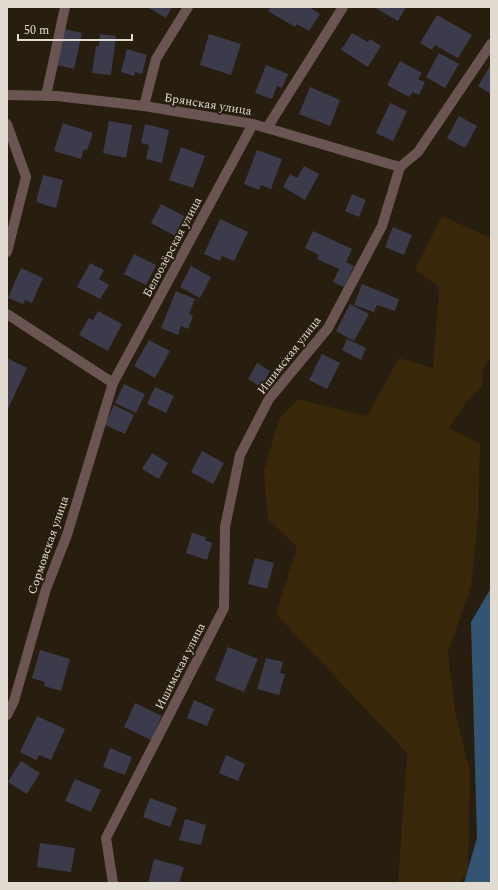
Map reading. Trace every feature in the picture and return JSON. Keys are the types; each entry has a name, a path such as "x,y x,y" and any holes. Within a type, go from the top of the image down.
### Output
{"street":[{"path":"46,96 65,7"},
{"path":"144,106 156,59 188,7"},
{"path":"267,128 343,7"},
{"path":"400,168 418,152 491,44"},
{"name":"Брянская улица","path":"7,95 46,96 144,106 253,124 400,168"},
{"path":"7,124 26,177 7,252"},
{"name":"Белоозёрская улица","path":"114,383 253,124"},
{"name":"Ишимская улица","path":"113,883 106,838 224,608 225,527 240,455 269,399 328,328 382,226 400,168"},
{"path":"7,314 114,383"},
{"name":"Сормовская улица","path":"7,715 14,701 46,589 67,535 114,383"}],"shaded area":[{"path":"442,216 491,238 491,357 483,370 482,386 466,403 449,428 480,444 478,518 471,587 448,652 455,711 470,772 468,872 459,883 398,883 407,753 276,614 297,547 268,519 264,471 279,419 298,399 367,416 399,358 433,368 439,287 415,270"}],"water":[{"path":"491,588 491,883 464,883 477,838 471,622"}],"building":[{"path":"147,7 172,7 166,18"},
{"path":"271,7 309,7 320,14 309,31 297,24 295,27 268,11"},
{"path":"374,7 406,7 398,21"},
{"path":"437,15 472,35 458,58 435,45 432,50 420,43"},
{"path":"65,29 82,33 74,69 57,65"},
{"path":"352,33 368,42 370,39 381,46 368,67 341,50"},
{"path":"100,34 116,36 111,75 92,73 96,46 99,46"},
{"path":"209,34 241,44 231,75 200,65"},
{"path":"127,49 147,55 142,74 135,72 134,76 121,72"},
{"path":"439,53 459,64 445,88 426,77"},
{"path":"400,61 422,73 418,79 425,82 419,95 413,92 409,97 387,85"},
{"path":"266,65 288,74 282,88 277,86 272,99 255,93"},
{"path":"491,66 491,94 478,86"},
{"path":"310,87 340,100 330,126 299,114"},
{"path":"390,103 407,111 393,141 376,133"},
{"path":"459,116 477,126 465,148 447,138"},
{"path":"109,121 132,125 126,158 103,153"},
{"path":"63,123 93,133 87,150 84,149 81,159 54,151"},
{"path":"145,124 169,130 162,163 146,159 149,145 141,143"},
{"path":"181,147 205,156 193,188 169,180"},
{"path":"257,150 282,159 271,189 261,185 259,190 244,184"},
{"path":"304,166 319,174 305,200 283,187 290,174 297,178"},
{"path":"43,175 63,180 56,208 36,202"},
{"path":"352,194 366,200 359,217 345,211"},
{"path":"161,204 186,217 175,236 151,223"},
{"path":"220,219 248,232 234,261 222,256 220,261 204,254"},
{"path":"393,227 412,235 404,255 385,247"},
{"path":"313,231 352,249 346,262 354,266 344,287 333,282 339,269 317,259 319,255 305,248"},
{"path":"134,254 156,265 146,285 124,274"},
{"path":"90,263 104,270 99,279 109,285 100,299 77,287"},
{"path":"191,266 211,277 200,298 180,287"},
{"path":"21,268 43,278 32,303 25,300 23,304 8,298"},
{"path":"362,284 399,299 395,311 377,305 374,312 354,305"},
{"path":"176,291 195,299 189,314 193,316 188,329 181,326 178,335 161,328"},
{"path":"350,304 369,314 354,341 336,331"},
{"path":"98,311 122,324 108,351 79,335 89,318 93,320"},
{"path":"347,339 366,348 361,360 342,350"},
{"path":"149,340 170,351 155,378 134,366"},
{"path":"322,354 340,363 327,389 309,380"},
{"path":"7,358 27,368 7,411"},
{"path":"257,363 270,371 261,387 248,379"},
{"path":"124,384 145,394 136,413 115,403"},
{"path":"155,387 174,396 166,413 147,404"},
{"path":"114,405 134,415 125,434 105,425"},
{"path":"202,451 224,463 213,484 191,472"},
{"path":"152,453 168,463 159,479 142,469"},
{"path":"192,533 206,537 205,540 212,543 207,560 186,553"},
{"path":"255,558 274,563 267,589 248,584"},
{"path":"228,647 258,659 244,692 215,680"},
{"path":"40,650 70,659 61,691 44,686 45,682 32,678"},
{"path":"266,658 283,662 280,673 285,674 279,695 257,689"},
{"path":"194,700 214,709 207,726 187,718"},
{"path":"135,703 162,716 151,740 124,727"},
{"path":"37,716 65,729 51,760 39,755 36,760 20,752"},
{"path":"110,748 132,757 125,775 103,767"},
{"path":"226,755 245,764 238,781 219,773"},
{"path":"21,761 40,773 27,794 8,782"},
{"path":"75,779 101,790 91,812 65,801"},
{"path":"150,798 177,808 170,827 143,817"},
{"path":"185,819 206,825 201,845 179,840"},
{"path":"40,843 75,848 71,872 37,867"},
{"path":"154,859 184,867 179,883 148,883"}]}
